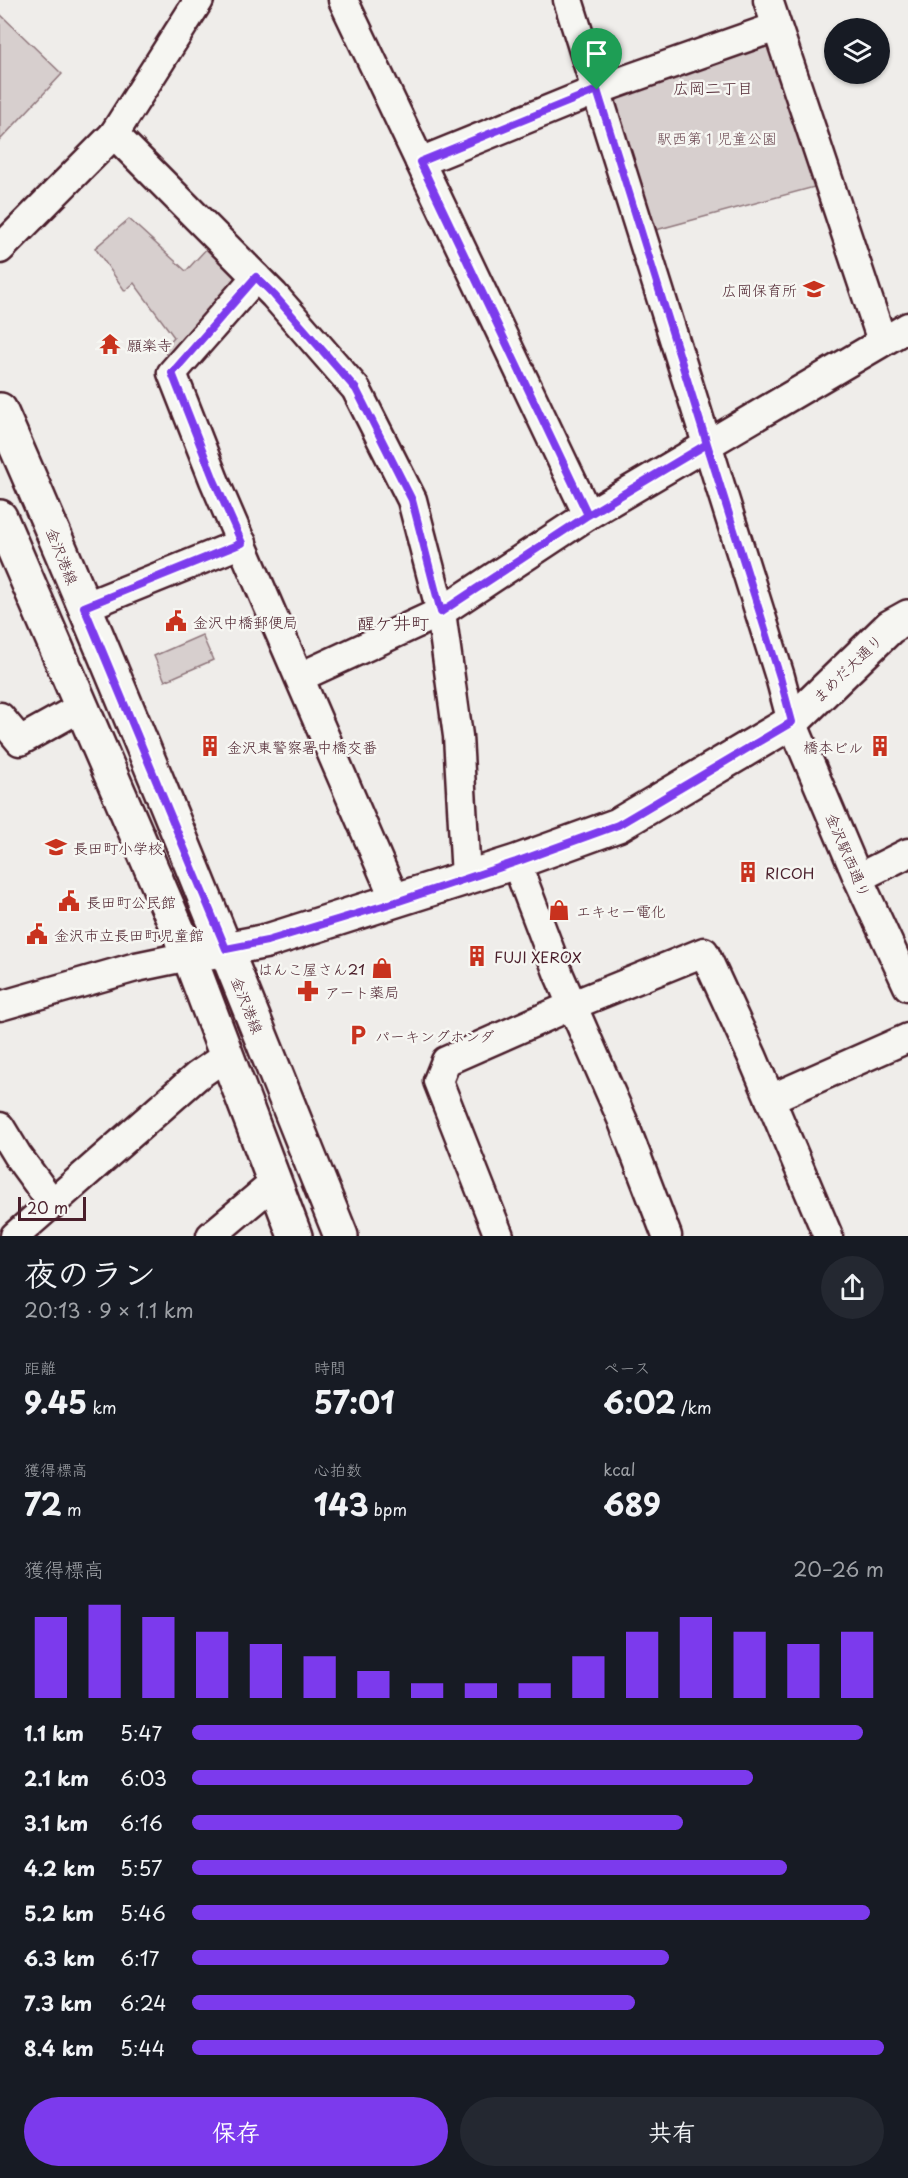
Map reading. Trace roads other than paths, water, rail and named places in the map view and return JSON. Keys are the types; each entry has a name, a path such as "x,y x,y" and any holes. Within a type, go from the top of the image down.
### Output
{"main road":[{"name":"金沢港線","path":"0,410 55,536 226,949 341,1236"},
{"path":"0,517 189,956 296,1236"},
{"name":"まめだ大通り","path":"189,956 267,941 396,902 618,825 792,722 890,627 908,617"}],"street":[{"path":"0,249 114,134 199,0"},
{"path":"344,0 588,515"},
{"name":"金沢駅西通り","path":"568,0 780,677 792,722 858,878 908,986"},
{"path":"768,0 882,341"},
{"path":"420,162 597,90 776,27"},
{"path":"114,134 274,295 356,389 412,500 441,612 458,736 466,878"},
{"path":"256,277 172,373 214,480 396,902"},
{"path":"300,677 441,612 588,515 908,327"},
{"path":"84,607 242,543"},
{"path":"0,717 20,741 81,706"},
{"path":"858,878 908,853"},
{"path":"516,862 560,975 622,1119 667,1236"},
{"path":"499,1236 438,1081 446,1060 704,952 828,1236"},
{"path":"0,1006 136,967 189,956"},
{"path":"770,1099 908,1038"},
{"path":"15,1236 197,1076 226,1056"},
{"path":"0,1127 17,1155 53,1204"},
{"path":"211,1236 274,1183"}],"place":[{"name":"広岡保育所","path":"814,289"},
{"name":"願楽寺","path":"110,344"},
{"name":"金沢中橋郵便局","path":"176,621"},
{"name":"金沢東警察署中橋交番","path":"210,746"},
{"name":"橋本ビル","path":"880,746"},
{"name":"長田町小学校","path":"56,847"},
{"name":"RICOH","path":"748,872"},
{"name":"長田町公民館","path":"69,901"},
{"name":"エキセー電化","path":"559,910"},
{"name":"金沢市立長田町児童館","path":"37,934"},
{"name":"FUJI XEROX","path":"477,956"},
{"name":"はんこ屋さん21","path":"382,968"},
{"name":"アート薬局","path":"308,991"},
{"name":"パーキングホンダ","path":"358,1035"}],"district":[{"name":"広岡二丁目","path":"713,87"},
{"name":"醒ケ井町","path":"393,622"}],"park label":[{"name":"駅西第１児童公園","path":"717,137"}]}
